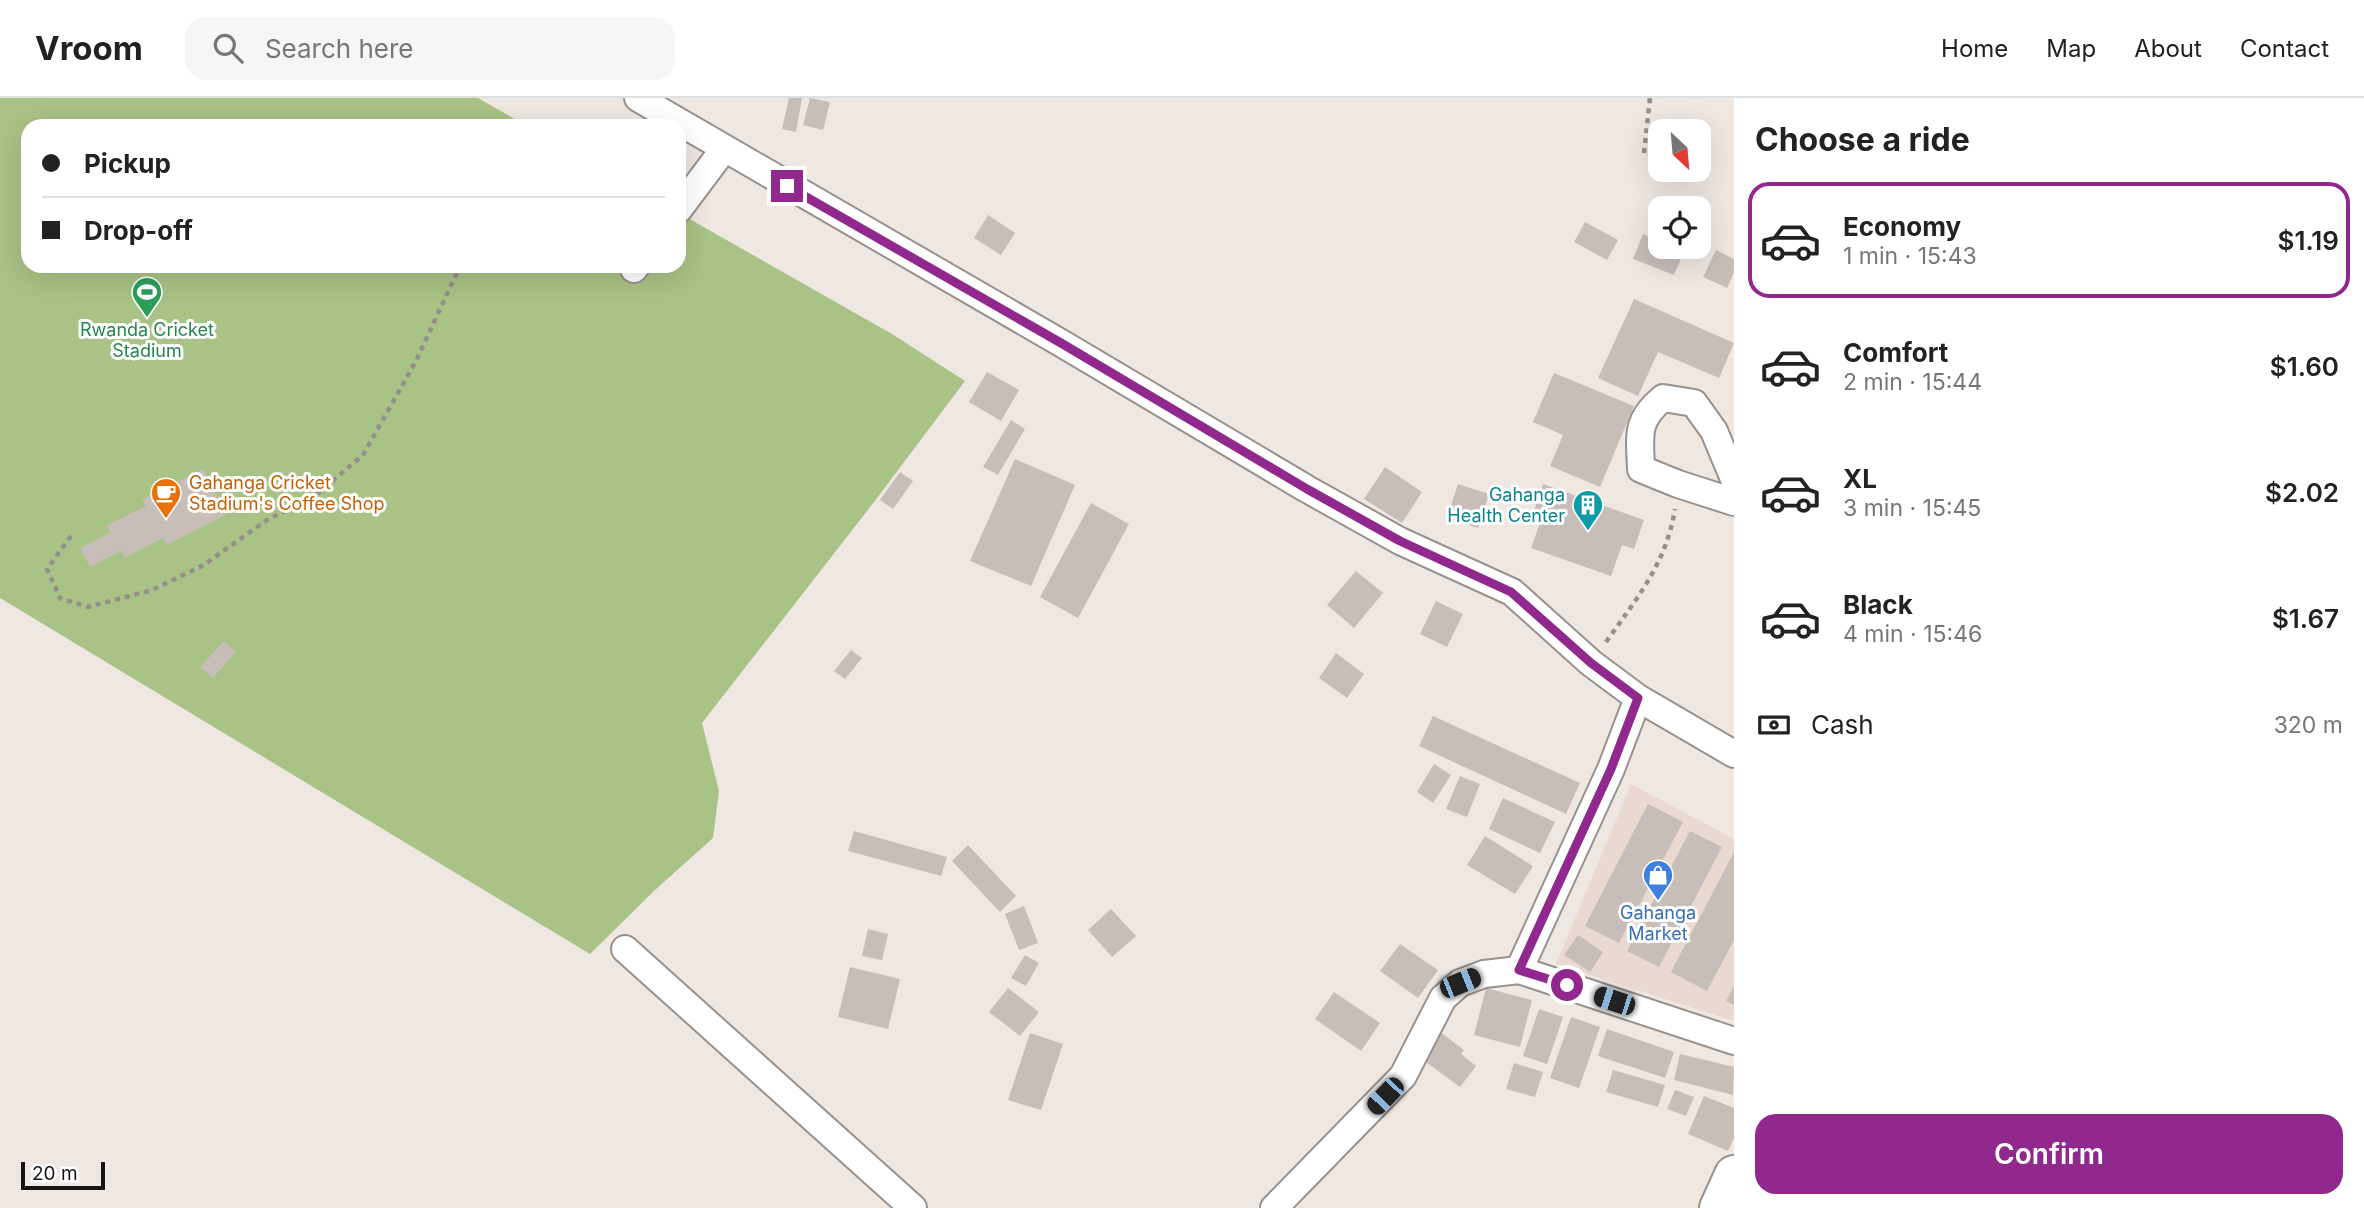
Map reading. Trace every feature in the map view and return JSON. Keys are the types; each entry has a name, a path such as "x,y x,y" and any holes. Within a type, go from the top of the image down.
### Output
{"highway":[{"path":"1719,1208 1734,1175"}],"street":[{"path":"638,98 673,119"},
{"path":"686,126 1307,489 1400,541 1511,592 1591,663 1638,698 1734,754"},
{"path":"686,200 724,149"},
{"path":"1734,479 1714,431 1694,403 1663,398 1647,411 1640,432 1641,469 1734,502"},
{"path":"1519,970 1611,769 1638,698"},
{"path":"625,949 913,1208"},
{"path":"1274,1208 1403,1076 1443,998 1460,983 1484,974 1519,970 1734,1041"}],"path":[{"path":"1644,153 1650,98"},
{"path":"71,536 47,569 60,598 88,607 152,590 202,566 270,519 310,500 363,455 416,361 457,273"},
{"path":"1591,663 1653,575 1672,527 1678,484"}],"shaded area":[{"name":"Gahanga Market","path":"1631,784 1734,839 1734,1021 1556,964"}],"green space":[{"path":"0,98 478,98 515,119 21,119 21,273 686,273 686,217 892,334 965,381 702,723 719,791 713,838 590,954 0,598"}],"building":[{"path":"789,98 802,98 796,132 782,129"},
{"path":"810,98 830,102 823,130 803,125"},
{"path":"988,215 1015,233 1001,255 974,238"},
{"path":"1585,222 1618,240 1607,260 1574,242"},
{"path":"1643,234 1648,236 1648,259 1681,259 1674,275 1633,259"},
{"path":"1716,250 1734,259 1734,273 1727,288 1703,277"},
{"path":"1634,299 1734,343 1719,378 1658,352 1638,396 1598,378"},
{"path":"987,372 1019,390 1001,421 969,402"},
{"path":"1554,373 1634,406 1600,487 1550,466 1563,435 1533,422"},
{"path":"1011,420 1025,429 998,475 983,467"},
{"path":"1015,459 1075,485 1031,586 970,561"},
{"path":"1385,467 1422,492 1402,523 1364,499"},
{"name":"Gahanga Cricket Stadium's Coffee Shop","path":"203,469 226,515 167,545 163,538 125,558 121,551 90,567 80,548 111,532 106,526 146,506 142,500"},
{"path":"900,472 913,481 893,509 880,500"},
{"path":"1458,484 1489,494 1478,528 1447,518"},
{"name":"Gahanga Health Center","path":"1543,484 1644,520 1634,549 1622,545 1611,576 1531,548 1542,517 1533,514"},
{"path":"1091,503 1129,524 1078,618 1040,597"},
{"path":"1356,571 1383,593 1354,628 1327,605"},
{"path":"1436,601 1463,614 1447,647 1420,634"},
{"path":"224,641 236,652 213,678 200,667"},
{"path":"851,650 862,658 845,679 834,671"},
{"path":"1336,653 1364,674 1347,698 1319,678"},
{"path":"1433,716 1580,783 1566,814 1419,746"},
{"path":"1434,764 1451,775 1433,803 1417,792"},
{"path":"1460,776 1480,784 1467,817 1446,809"},
{"path":"1503,798 1555,822 1540,853 1489,829"},
{"path":"1648,804 1683,822 1619,943 1585,926"},
{"path":"854,831 947,857 941,876 848,851"},
{"path":"1690,831 1722,847 1659,967 1627,951"},
{"path":"1485,836 1533,866 1515,894 1467,865"},
{"path":"968,845 1016,896 1000,912 952,861"},
{"path":"1734,852 1734,940 1707,991 1671,972"},
{"path":"1024,906 1038,943 1019,950 1005,914"},
{"path":"1111,909 1136,936 1112,957 1088,930"},
{"path":"868,929 888,934 882,960 862,956"},
{"path":"1578,935 1603,952 1590,972 1564,955"},
{"path":"1400,944 1438,970 1418,998 1380,971"},
{"path":"1025,955 1039,963 1026,986 1011,978"},
{"path":"850,967 900,979 888,1029 838,1017"},
{"path":"1734,986 1734,1005 1726,1001"},
{"path":"1008,988 1039,1012 1020,1036 989,1012"},
{"path":"1486,988 1532,1000 1520,1047 1474,1035"},
{"path":"1334,992 1380,1023 1361,1051 1315,1019"},
{"path":"1539,1009 1563,1017 1547,1064 1523,1056"},
{"path":"1571,1017 1600,1027 1579,1088 1550,1078"},
{"path":"1435,1028 1464,1050 1461,1054 1476,1066 1460,1087 1415,1054"},
{"path":"1607,1029 1674,1052 1665,1078 1598,1056"},
{"path":"1030,1033 1063,1044 1041,1110 1008,1100"},
{"path":"1680,1054 1734,1067 1733,1095 1674,1080"},
{"path":"1514,1063 1543,1072 1535,1097 1506,1089"},
{"path":"1613,1070 1665,1085 1658,1107 1606,1092"},
{"path":"1675,1090 1694,1097 1686,1116 1667,1109"},
{"path":"1704,1096 1734,1108 1734,1138 1728,1151 1688,1134"}],"place":[{"name":"Rwanda Cricket Stadium","path":"147,319"},
{"name":"Gahanga Cricket Stadium's Coffee Shop","path":"166,520"},
{"name":"Gahanga Health Center","path":"1588,532"},
{"name":"Gahanga Market","path":"1658,902"}],"route":[{"path":"787,186 1061,343 1307,489 1400,541 1511,592 1591,663 1638,698 1611,769 1519,970 1567,985"}]}
